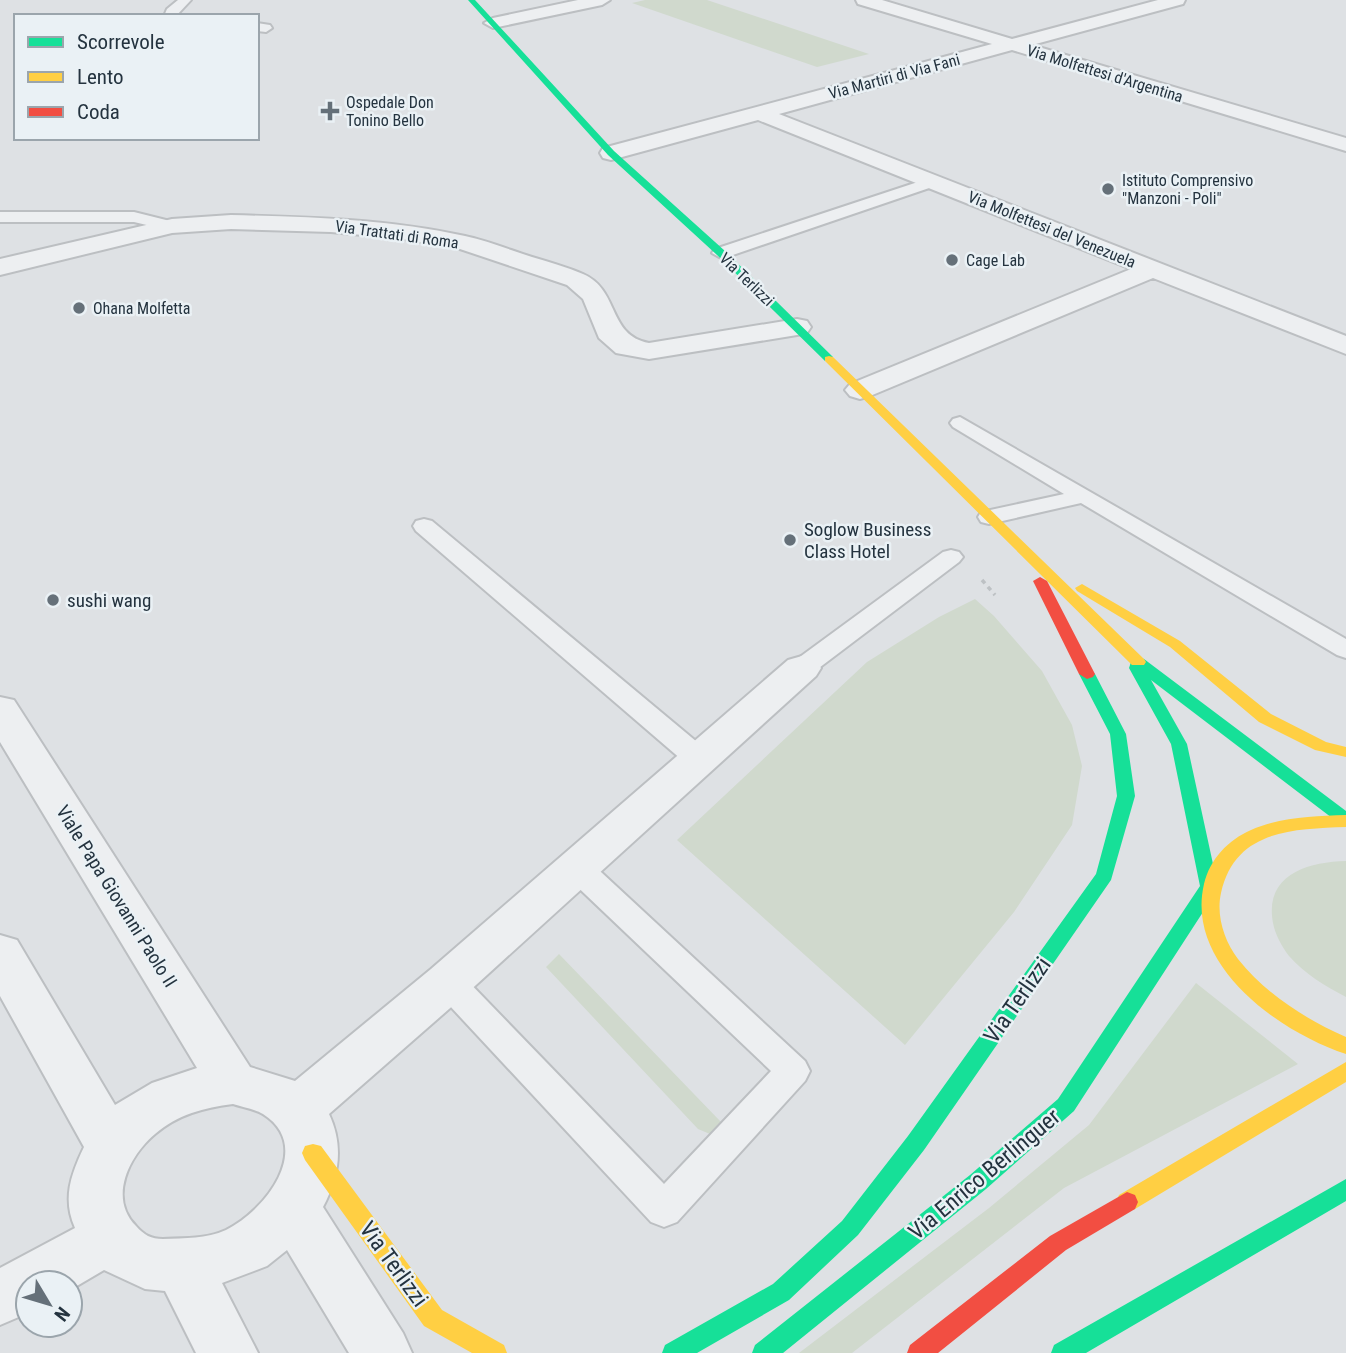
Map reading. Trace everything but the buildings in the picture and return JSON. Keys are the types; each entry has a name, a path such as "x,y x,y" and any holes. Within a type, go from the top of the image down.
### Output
{"main road":[{"name":"Via Terlizzi","path":"471,0 611,153 721,253 1131,657 1346,820"},
{"name":"Via Terlizzi","path":"1027,554 1175,644 1265,718 1321,746 1346,752"},
{"name":"Via Terlizzi","path":"674,1353 781,1292 850,1228 916,1143 1105,876 1126,796 1118,734 1027,554"},
{"name":"Via Terlizzi","path":"1131,657 1179,744 1209,887 1210,923 1229,962 1264,1000 1314,1033 1346,1046"},
{"name":"Via Enrico Berlinguer","path":"764,1353 978,1182 1066,1105 1209,887 1220,861 1241,841 1270,827 1306,820 1346,820"},
{"path":"919,1353 1058,1243 1346,1071"},
{"name":"Via Terlizzi","path":"305,1131 433,1318 495,1353"},
{"path":"1063,1353 1346,1189"}],"street":[{"path":"492,23 602,0"},
{"name":"Via Molfettesi d'Argentina","path":"864,0 1346,145"},
{"name":"Via Martiri di Via Fani","path":"611,153 1177,0"},
{"name":"Via Molfettesi del Venezuela","path":"758,113 1346,346"},
{"name":"Via Trattati di Roma","path":"0,267 172,226 231,222 331,225 404,232 465,243 576,279 595,295 609,332 626,347 649,351 797,327"},
{"path":"860,390 1154,270"},
{"path":"305,1131 448,982 802,668"},
{"name":"Viale Papa Giovanni Paolo II","path":"0,709 233,1083"},
{"path":"0,953 111,1146"},
{"path":"233,1083 269,1091 305,1131 311,1172 304,1191 293,1209 272,1233 246,1250 214,1262 183,1267 152,1265 128,1255 108,1240 97,1219 94,1194 99,1170 111,1146 135,1119 165,1099 199,1087 233,1083"},
{"path":"293,1209 382,1353"},
{"path":"54,1269 108,1240"},
{"path":"183,1267 228,1353"}],"lane":[{"path":"170,14 185,0"},
{"path":"721,253 933,182"},
{"path":"0,217 134,216 172,226"},
{"path":"960,423 1346,650"},
{"path":"989,517 1084,496"},
{"path":"424,526 699,760"},
{"path":"802,668 951,556"},
{"path":"448,982 664,1210 793,1071 577,868"}],"shaded area":[{"path":"645,0 707,0 869,54 817,67 632,3"},
{"path":"975,599 994,616 1042,671 1072,725 1082,766 1072,825 1014,912 905,1045 677,840 867,662 939,617"},
{"path":"1346,861 1346,997 1316,979 1289,956 1275,932 1272,907 1275,893 1292,874 1317,864"},
{"path":"559,954 721,1122 710,1134 698,1129 546,967"},
{"path":"1196,983 1298,1064 1064,1188 852,1353 799,1353 989,1208 1089,1125"}],"traffic: fast":[{"path":"471,0 611,153 721,253 829,359"},
{"path":"1138,662 1346,820"},
{"path":"764,1353 978,1182 1066,1105 1209,887 1179,744 1137,668"},
{"path":"674,1353 781,1292 850,1228 916,1143 1105,875 1126,796 1118,734 1087,674"},
{"path":"1063,1353 1346,1189"}],"traffic: slow":[{"path":"829,359 1138,662"},
{"path":"1082,588 1175,644 1265,718 1321,746 1346,752"},
{"path":"1346,821 1279,827 1259,833 1241,843 1226,857 1215,875 1210,899 1212,924 1217,941 1242,977 1283,1012 1346,1046"},
{"path":"1127,1202 1346,1071"},
{"path":"313,1153 433,1318 495,1353"}],"traffic: jam":[{"path":"1040,581 1087,674"},
{"path":"919,1353 1058,1243 1127,1202"}],"place":[{"name":"Ospedale Don Tonino Bello","path":"330,111"},
{"name":"Istituto Comprensivo \"Manzoni - Poli\"","path":"1108,189"},
{"name":"Cage Lab","path":"952,260"},
{"name":"Ohana Molfetta","path":"79,308"},
{"name":"Soglow Business Class Hotel","path":"790,540"},
{"name":"sushi wang","path":"53,600"}]}
